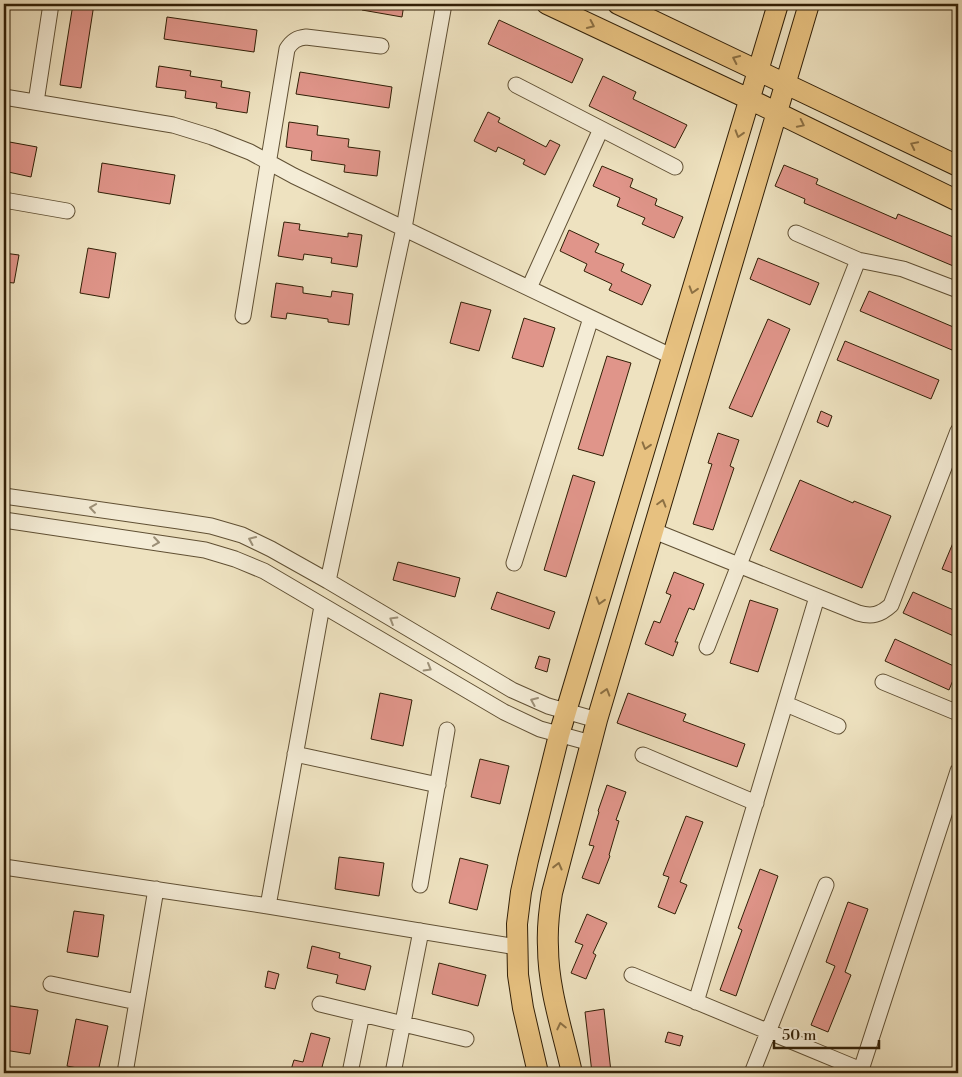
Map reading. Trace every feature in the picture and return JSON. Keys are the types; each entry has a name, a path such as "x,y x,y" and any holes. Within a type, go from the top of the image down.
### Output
{"main road":[{"path":"547,4 749,99 958,201"},
{"path":"618,4 958,166"},
{"path":"538,1073 523,1008 518,975 517,924 521,892 566,712 778,4"},
{"path":"572,1073 550,976 548,920 552,892 597,720 809,4"}],"street":[{"path":"36,102 51,4"},
{"path":"328,581 404,228 444,4"},
{"path":"244,316 285,56 292,42 298,38 306,37 381,46"},
{"path":"516,85 675,167"},
{"path":"4,98 192,130 231,144 673,357"},
{"path":"529,288 600,129"},
{"path":"4,200 67,211"},
{"path":"796,233 858,260 903,269 958,290"},
{"path":"707,647 858,260"},
{"path":"514,563 591,318"},
{"path":"654,532 867,616 876,615 884,612 891,605 958,431"},
{"path":"4,496 211,526 242,535 328,581 512,690 548,706 597,720"},
{"path":"4,520 205,550 235,559 264,571 504,712 560,735 591,743"},
{"path":"696,1002 817,597"},
{"path":"268,906 322,606"},
{"path":"884,682 958,713"},
{"path":"786,704 838,726"},
{"path":"420,884 447,730"},
{"path":"295,754 438,785"},
{"path":"643,755 756,803"},
{"path":"632,975 860,1072 958,771"},
{"path":"4,867 268,906 517,947"},
{"path":"752,1073 826,885"},
{"path":"125,1073 156,889"},
{"path":"393,1073 420,931"},
{"path":"51,984 137,1002"},
{"path":"320,1004 466,1039"},
{"path":"350,1073 362,1014"}],"building":[{"path":"73,4 94,4 81,88 60,85"},
{"path":"362,4 404,4 402,17 362,10"},
{"path":"167,17 257,30 254,52 164,39"},
{"path":"499,20 583,59 572,83 488,44"},
{"path":"159,66 191,71 190,76 222,81 221,87 250,92 247,113 216,108 217,103 185,98 186,91 156,87"},
{"path":"300,72 392,87 389,108 296,94"},
{"path":"603,76 636,92 633,99 687,125 675,148 589,106"},
{"path":"488,112 500,118 498,122 546,147 550,140 560,145 545,175 523,164 525,160 498,147 496,152 474,141"},
{"path":"289,122 318,126 317,135 349,139 348,147 380,151 377,176 344,172 345,165 311,160 312,151 286,147"},
{"path":"4,141 37,147 31,177 4,171"},
{"path":"102,163 175,175 170,204 98,192"},
{"path":"784,165 818,179 816,184 896,219 898,214 958,239 958,268 804,203 805,199 775,186"},
{"path":"602,166 633,179 630,187 657,199 655,205 683,217 674,238 642,224 645,218 617,206 620,198 593,186"},
{"path":"284,222 300,224 299,230 348,237 348,233 362,235 357,267 331,263 332,258 304,254 303,260 278,256"},
{"path":"569,230 599,244 595,252 624,264 621,271 651,285 642,305 609,290 612,284 584,271 587,264 560,251"},
{"path":"88,248 116,253 109,298 80,293"},
{"path":"4,253 19,255 14,283 4,282"},
{"path":"758,258 819,283 810,305 750,279"},
{"path":"276,283 303,287 303,293 331,297 332,291 353,294 349,325 328,322 328,319 287,313 286,319 271,317"},
{"path":"869,291 958,329 952,350 860,311"},
{"path":"461,302 491,310 479,351 450,343"},
{"path":"524,318 555,328 543,367 512,358"},
{"path":"768,319 790,329 752,417 729,408"},
{"path":"845,341 939,380 931,399 837,360"},
{"path":"607,356 631,363 603,456 578,449"},
{"path":"821,411 832,416 828,427 817,422"},
{"path":"718,433 739,440 730,466 734,468 713,530 693,524 712,464 708,463"},
{"path":"573,475 595,482 566,577 544,570"},
{"path":"800,480 853,503 854,501 891,516 862,588 770,550"},
{"path":"958,531 958,575 942,569"},
{"path":"398,562 460,578 455,597 393,580"},
{"path":"674,572 704,584 694,610 689,608 675,642 678,642 673,656 645,644 654,621 660,623 671,595 666,593"},
{"path":"497,592 555,612 549,629 491,609"},
{"path":"913,592 958,612 958,638 903,613"},
{"path":"750,600 778,609 758,672 730,663"},
{"path":"895,639 958,668 949,690 885,661"},
{"path":"539,656 550,659 547,672 535,668"},
{"path":"380,693 412,700 403,746 371,739"},
{"path":"628,693 686,714 683,721 745,744 737,767 617,723"},
{"path":"480,759 509,766 500,804 471,797"},
{"path":"607,785 626,792 616,820 619,821 610,856 599,884 582,878 594,846 589,845"},
{"path":"686,816 703,822 680,882 687,885 675,914 658,907 669,877 663,875"},
{"path":"339,857 384,863 379,896 335,889"},
{"path":"460,858 488,865 477,910 449,903"},
{"path":"760,869 778,876 736,996 720,990 742,930 738,928"},
{"path":"848,902 868,909 845,972 851,975 828,1032 811,1025 835,966 826,962"},
{"path":"74,911 104,915 98,957 67,952"},
{"path":"587,914 607,923 593,953 596,955 586,979 571,973 583,945 575,942"},
{"path":"312,946 340,953 339,958 371,966 365,990 336,983 338,975 307,968"},
{"path":"439,963 486,975 478,1006 432,994"},
{"path":"268,971 279,974 275,989 265,987"},
{"path":"4,1005 38,1010 30,1054 4,1050"},
{"path":"604,1009 611,1072 592,1073 585,1012"},
{"path":"76,1019 108,1026 98,1072 67,1066"},
{"path":"668,1032 683,1036 680,1046 665,1042"},
{"path":"311,1033 330,1038 322,1067 331,1070 331,1073 290,1073 294,1060 303,1062"}]}
